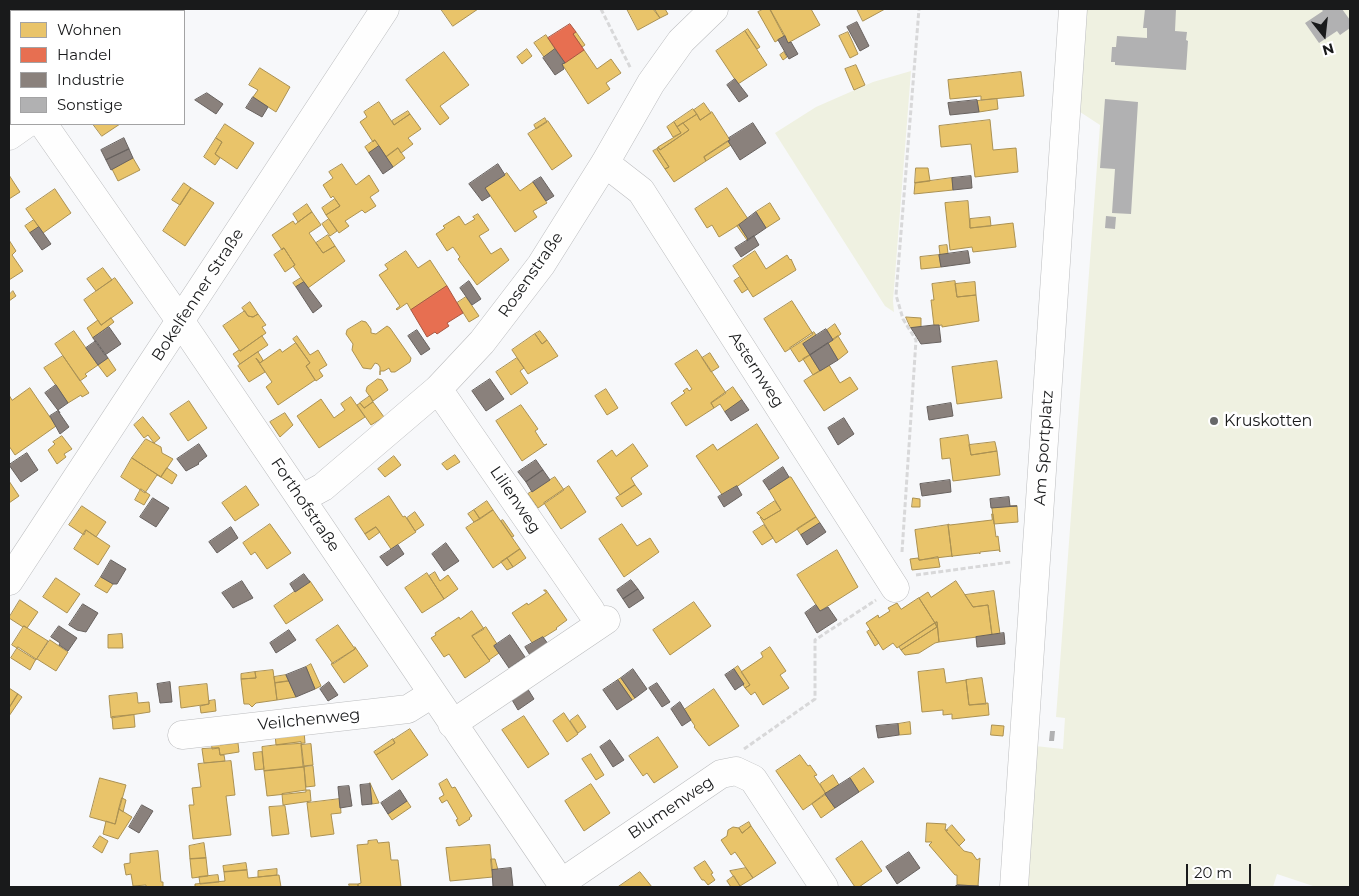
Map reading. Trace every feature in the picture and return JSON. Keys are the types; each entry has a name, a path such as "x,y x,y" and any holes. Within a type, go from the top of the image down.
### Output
{"street":[{"name":"Bokelfenner Straße","path":"9,581 385,9"},
{"name":"Rosenstraße","path":"301,499 322,488 438,389 482,342 541,265 605,163 651,83 681,41 714,9"},
{"name":"Am Sportplatz","path":"1014,887 1074,9"},
{"path":"9,136 25,125"},
{"name":"Forthofstraße","path":"44,125 181,322 562,885"},
{"name":"Asternweg","path":"605,163 641,191 899,582"},
{"name":"Lilienweg","path":"438,389 598,616 452,724"},
{"name":"Veilchenweg","path":"182,735 408,709 432,694"},
{"path":"736,771 753,779 824,887"},
{"name":"Blumenweg","path":"562,885 721,774 736,771"}],"path":[{"path":"601,9 632,70 651,83"},
{"path":"899,582 916,340 903,319 896,295 919,9"},
{"path":"736,771 738,752 815,699 815,640 899,582 1037,559"}],"green space":[{"name":"Kruskotten","path":"1086,9 1350,9 1350,887 1316,887 1277,874 1273,887 1027,887 1035,746 1063,749 1065,718 1056,717 1100,125 1077,110"},
{"path":"911,71 893,301 894,312 885,306 775,133 816,107 873,82"}],"building: Wohnen":[{"path":"116,9 152,10 116,10"},
{"path":"441,9 478,9 453,26"},
{"path":"627,9 653,9 660,18 638,30"},
{"path":"665,9 668,14 660,18 655,10"},
{"path":"770,9 785,36 775,42 758,12"},
{"path":"770,9 811,9 820,25 788,43"},
{"path":"857,9 885,9 863,21"},
{"path":"748,29 760,47 757,49 745,31"},
{"path":"745,31 767,65 738,84 716,51"},
{"path":"576,32 585,45 582,47 573,34"},
{"path":"848,32 858,54 850,58 839,36"},
{"path":"546,35 555,49 544,57 534,43"},
{"path":"527,49 532,56 522,64 517,57"},
{"path":"584,50 597,69 611,59 621,73 606,83 610,89 588,104 562,64"},
{"path":"444,52 469,85 440,106 449,118 440,125 406,80"},
{"path":"784,52 787,57 783,60 780,55"},
{"path":"856,65 865,85 854,90 845,69"},
{"path":"260,68 290,87 276,112 253,97 258,90 249,85"},
{"path":"1021,72 1024,96 981,100 981,96 950,99 948,80"},
{"path":"997,99 998,109 979,112 977,101"},
{"path":"379,102 394,125 410,114 421,129 408,138 413,144 401,153 398,148 386,157 360,122 367,117 364,112"},
{"path":"704,103 711,113 700,120 694,110"},
{"path":"693,109 697,114 677,127 674,122"},
{"path":"408,111 410,114 394,125 392,121"},
{"path":"712,112 730,140 704,157 706,161 674,182 665,169 669,167 657,149 658,147 660,150 689,130 683,123 697,114 700,120"},
{"path":"545,118 547,122 536,129 534,125"},
{"path":"990,120 993,150 1016,148 1018,172 975,177 971,144 941,147 939,126"},
{"path":"548,121 572,156 552,170 528,134"},
{"path":"674,122 681,133 673,137 667,127"},
{"path":"683,123 689,130 660,150 658,147 681,133 677,127"},
{"path":"225,124 254,143 237,169 215,154 222,142 216,138"},
{"path":"94,125 118,125 102,136"},
{"path":"216,138 222,142 215,154 220,158 215,165 204,157"},
{"path":"375,140 379,146 369,153 365,147"},
{"path":"728,141 731,145 706,161 704,157"},
{"path":"398,148 405,158 393,167 386,157"},
{"path":"657,149 669,167 665,169 653,151"},
{"path":"133,158 140,170 118,181 112,169"},
{"path":"342,164 356,185 369,175 379,191 370,197 376,206 365,213 362,210 345,221 349,226 339,233 326,215 340,206 333,196 331,198 323,185 333,178 329,172"},
{"path":"916,168 928,168 930,181 915,183"},
{"path":"507,173 520,191 533,182 547,203 533,211 537,217 515,232 485,188"},
{"path":"9,175 20,192 9,199"},
{"path":"952,178 953,190 914,194 915,183"},
{"path":"184,183 191,188 180,205 172,200"},
{"path":"191,188 214,203 185,246 163,231"},
{"path":"727,188 748,219 719,237 712,225 707,228 695,209"},
{"path":"55,189 71,213 43,233 26,209"},
{"path":"335,199 340,206 326,215 322,208"},
{"path":"968,201 970,228 1013,223 1016,247 973,252 972,247 950,250 945,203"},
{"path":"770,203 780,219 766,228 756,212"},
{"path":"307,204 312,212 298,222 293,214"},
{"path":"312,212 321,225 309,233 323,253 335,246 345,261 308,288 293,266 295,265 284,248 282,250 272,235 293,221 295,224"},
{"path":"478,214 489,230 479,236 491,254 501,248 509,260 477,285 458,259 460,257 453,247 447,251 436,234 445,228 443,226 459,216 465,225 475,219 473,217"},
{"path":"990,217 991,226 970,228 970,219"},
{"path":"329,219 337,231 330,236 322,224"},
{"path":"34,220 39,227 30,233 25,226"},
{"path":"739,225 748,239 747,240 737,226"},
{"path":"328,235 335,246 323,253 316,243"},
{"path":"9,240 16,251 12,255 23,271 9,280"},
{"path":"947,245 948,254 940,255 939,246"},
{"path":"284,248 295,265 285,272 274,255"},
{"path":"406,251 418,268 430,260 447,286 411,310 407,303 397,310 400,306 379,275 388,269 385,265"},
{"path":"755,251 766,269 787,255 796,270 753,297 733,266"},
{"path":"939,255 941,267 921,269 920,257"},
{"path":"103,268 112,280 96,291 87,279"},
{"path":"740,277 748,289 742,293 734,281"},
{"path":"115,278 133,303 101,325 84,300"},
{"path":"301,278 304,282 296,287 293,283"},
{"path":"955,281 957,297 976,295 979,321 942,327 942,325 934,326 931,300 934,300 932,284"},
{"path":"975,282 976,295 957,297 955,284"},
{"path":"13,291 16,296 9,301 9,295"},
{"path":"466,297 479,316 469,322 457,303"},
{"path":"792,301 813,334 785,352 764,319"},
{"path":"250,302 258,314 253,317 248,316 242,308"},
{"path":"245,311 248,316 253,317 258,314 266,325 262,327 266,333 240,351 223,326"},
{"path":"906,317 921,318 921,327 911,328"},
{"path":"111,318 114,322 93,338 87,328 98,320 101,325"},
{"path":"362,321 366,322 371,329 371,333 376,334 387,326 390,328 411,358 410,362 395,372 391,372 389,368 380,371 380,367 375,363 371,369 363,368 352,350 353,344 346,334 347,330"},
{"path":"835,324 841,334 833,340 827,330"},
{"path":"74,331 98,365 85,374 87,376 80,381 55,344"},
{"path":"540,331 547,340 542,344 535,334"},
{"path":"814,332 816,335 803,344 810,355 799,362 790,348"},
{"path":"535,334 542,344 547,340 558,356 528,374 512,350"},
{"path":"262,336 268,345 240,364 233,354"},
{"path":"297,336 310,355 318,350 327,365 319,370 323,376 316,381 306,366 310,363 293,339"},
{"path":"838,336 848,352 838,360 828,343"},
{"path":"296,343 310,363 306,366 315,380 278,405 266,387 272,382 256,358 260,363 280,349 282,352"},
{"path":"697,350 726,393 711,403 714,408 686,426 671,403 685,393 683,391 687,388 689,391 692,389 675,364"},
{"path":"258,352 263,360 260,363 256,358 265,372 249,382 238,366"},
{"path":"710,353 719,367 711,372 702,358"},
{"path":"810,355 820,371 813,375 803,359"},
{"path":"63,356 89,393 82,397 81,395 68,403 44,368"},
{"path":"108,358 116,370 107,377 98,365"},
{"path":"517,358 524,368 520,371 528,383 511,395 496,372"},
{"path":"997,361 1002,398 957,404 952,367"},
{"path":"829,365 840,383 850,377 858,389 824,411 804,381"},
{"path":"378,379 382,380 388,390 373,401 366,391 367,387"},
{"path":"733,387 742,400 725,412 720,404 714,408 711,403"},
{"path":"30,388 56,426 15,455 9,446 9,395 12,400"},
{"path":"606,389 618,408 607,415 595,396"},
{"path":"370,396 373,402 364,408 360,403"},
{"path":"351,397 365,417 319,448 297,416 321,399 334,418 345,410 341,404"},
{"path":"189,401 207,428 188,441 170,414"},
{"path":"373,402 384,417 371,425 357,405 360,403 364,408"},
{"path":"521,405 538,429 535,431 544,445 547,444 522,461 496,421"},
{"path":"285,413 293,425 280,437 270,422"},
{"path":"143,417 160,438 154,443 148,435 144,438 134,425"},
{"path":"757,424 779,458 723,496 696,456 713,444 717,450"},
{"path":"968,435 971,455 997,451 1000,475 953,481 950,458 942,459 940,439"},
{"path":"62,436 72,449 64,454 66,457 57,464 48,450 55,444 53,442"},
{"path":"146,439 161,447 162,453 173,459 161,477 132,458"},
{"path":"995,442 997,451 971,455 969,445"},
{"path":"633,444 648,466 631,478 635,485 620,495 597,461 612,450 616,456"},
{"path":"455,455 460,462 447,470 442,464"},
{"path":"394,456 401,465 385,477 378,469"},
{"path":"132,458 161,477 157,475 145,493 121,477"},
{"path":"167,468 177,475 172,484 161,477"},
{"path":"555,477 564,490 538,508 528,494"},
{"path":"791,477 816,517 776,543 760,517 764,520 781,510 769,490"},
{"path":"9,481 19,496 9,503"},
{"path":"635,485 642,494 622,507 616,498"},
{"path":"246,486 259,505 235,521 222,503"},
{"path":"569,486 586,512 561,529 544,503"},
{"path":"141,489 150,495 144,505 135,500"},
{"path":"389,496 416,532 391,549 376,527 365,534 355,519"},
{"path":"913,498 920,499 920,507 912,507"},
{"path":"487,501 493,510 480,519 474,510"},
{"path":"775,501 781,510 764,520 757,513"},
{"path":"82,506 106,522 96,537 86,530 84,535 69,525"},
{"path":"1017,506 1018,522 994,524 992,508"},
{"path":"474,510 480,519 474,522 468,514"},
{"path":"493,510 520,549 493,568 466,528"},
{"path":"415,512 424,525 415,531 407,518"},
{"path":"992,514 1000,552 999,550 952,557 948,524 992,520"},
{"path":"816,517 820,523 801,535 797,529"},
{"path":"503,520 514,536 512,537 501,521"},
{"path":"270,524 291,553 267,569 255,552 251,555 243,543"},
{"path":"622,524 637,546 650,538 659,552 624,577 599,539"},
{"path":"764,525 773,538 762,545 753,532"},
{"path":"948,525 952,556 919,560 915,530"},
{"path":"376,527 380,532 369,540 365,534"},
{"path":"86,530 110,546 98,565 74,549"},
{"path":"520,549 526,558 513,567 507,558"},
{"path":"837,550 858,587 820,611 797,575"},
{"path":"938,557 940,567 912,570 910,559 918,558 919,560"},
{"path":"507,558 513,567 507,570 501,562"},
{"path":"435,572 440,581 448,575 458,589 444,599 429,576"},
{"path":"427,573 444,599 422,613 405,588"},
{"path":"101,577 113,584 107,593 95,586"},
{"path":"56,578 80,594 67,613 43,597"},
{"path":"310,581 323,600 286,624 274,606"},
{"path":"956,581 973,607 988,605 992,635 939,642 937,622 935,623 919,598 928,592 931,597"},
{"path":"544,590 546,590 567,620 557,629 533,644 512,613 546,593"},
{"path":"994,591 1000,634 992,635 988,605 973,607 965,595"},
{"path":"919,598 935,623 897,648 893,643 883,650 866,623 878,615 879,618 890,611 888,608 897,603 901,609"},
{"path":"20,600 38,612 27,628 9,618"},
{"path":"694,602 711,626 670,655 653,630"},
{"path":"472,611 484,629 472,636 490,661 465,678 449,654 444,657 431,638 436,635 435,633 459,617 460,619"},
{"path":"937,622 939,642 919,653 905,655 901,650 937,627 935,623"},
{"path":"935,623 937,627 901,650 899,647"},
{"path":"338,625 355,649 333,664 316,640"},
{"path":"24,626 48,641 36,660 12,645"},
{"path":"486,627 497,644 494,646 499,653 489,660 472,636"},
{"path":"870,630 879,643 875,646 867,632"},
{"path":"122,634 123,648 108,648 108,635"},
{"path":"50,640 68,652 56,671 37,659"},
{"path":"18,647 36,659 30,670 11,658"},
{"path":"355,647 368,666 344,683 331,664 355,649"},
{"path":"770,647 786,671 780,675 789,688 763,705 755,692 751,695 745,688 750,685 741,672 763,657 761,653"},
{"path":"311,664 321,686 315,689 306,667"},
{"path":"738,666 750,685 745,688 734,669"},
{"path":"944,669 946,683 966,680 969,705 988,703 989,715 952,719 952,714 943,715 943,710 922,712 918,672"},
{"path":"273,670 277,700 256,703 252,707 249,704 244,704 241,679 256,678 255,672"},
{"path":"255,672 256,678 241,679 241,674"},
{"path":"286,675 289,681 275,683 274,677"},
{"path":"621,678 635,698 632,700 618,680"},
{"path":"982,678 986,704 969,705 966,680"},
{"path":"289,681 296,697 277,700 275,683"},
{"path":"207,684 209,704 181,708 179,687"},
{"path":"9,688 18,694 9,708"},
{"path":"714,689 739,726 709,746 684,710"},
{"path":"137,693 138,703 149,702 150,712 111,718 109,696"},
{"path":"18,694 22,697 9,716 9,708"},
{"path":"215,700 216,711 201,713 200,706"},
{"path":"564,713 578,734 567,742 553,721"},
{"path":"134,715 135,727 113,729 112,717"},
{"path":"578,715 586,727 578,733 570,721"},
{"path":"524,716 549,754 528,768 502,730"},
{"path":"910,722 911,734 899,735 898,724"},
{"path":"992,725 1004,726 1003,736 991,735"},
{"path":"410,729 428,755 392,780 376,755 395,743 393,740"},
{"path":"304,731 305,743 276,745 275,734"},
{"path":"658,737 678,767 654,783 647,773 643,776 629,756"},
{"path":"219,738 220,745 238,743 239,752 220,755 219,748 212,749 211,740"},
{"path":"393,739 395,743 376,755 374,752"},
{"path":"301,742 304,767 264,771 262,747"},
{"path":"311,744 313,765 303,766 301,745"},
{"path":"219,748 220,755 224,755 225,761 204,763 202,749"},
{"path":"262,752 264,769 255,770 253,753"},
{"path":"591,754 604,775 596,780 582,759"},
{"path":"800,755 817,775 814,776 826,794 803,810 776,771"},
{"path":"231,761 235,795 226,796 231,835 193,839 189,805 194,805 192,788 201,787 198,764"},
{"path":"313,766 315,786 306,787 304,767"},
{"path":"304,767 306,792 267,796 264,771"},
{"path":"864,768 874,782 859,792 850,778"},
{"path":"833,775 839,785 826,794 820,784"},
{"path":"100,778 126,785 115,824 90,817"},
{"path":"447,779 452,788 455,787 472,816 459,826 456,820 458,819 447,800 442,803 439,798 444,795 439,784"},
{"path":"370,783 379,803 372,804"},
{"path":"591,784 610,813 584,831 565,801"},
{"path":"310,790 311,801 283,805 282,794"},
{"path":"825,794 835,808 821,818 812,804"},
{"path":"122,798 126,800 123,812 119,809"},
{"path":"340,799 341,813 331,814 334,834 311,837 307,803"},
{"path":"407,801 411,807 392,820 388,814"},
{"path":"285,806 289,834 272,836 269,807"},
{"path":"119,809 132,817 118,839 103,834 106,821 115,824"},
{"path":"749,822 751,826 742,833 739,828"},
{"path":"927,823 946,824 945,830 948,830 946,831 964,851 972,853 977,860 980,858 978,886 957,885 957,875 929,845 932,842 926,842"},
{"path":"952,825 965,840 959,846 946,831"},
{"path":"751,826 776,863 753,878 735,852 731,855 721,840 727,836 728,830 733,827 739,828 742,833"},
{"path":"100,836 108,841 102,853 93,847"},
{"path":"377,840 378,843 389,842 391,860 398,860 401,887 358,887 358,884 361,883 357,845 368,844 368,841"},
{"path":"862,841 882,871 859,887 855,887 836,859"},
{"path":"204,843 206,858 190,859 189,846"},
{"path":"490,845 493,877 450,881 446,848"},
{"path":"158,851 163,887 133,886 131,874 126,875 124,864 130,863 130,854"},
{"path":"206,858 208,876 192,878 190,859"},
{"path":"491,859 495,859 498,870 492,870"},
{"path":"705,861 715,880 708,885 694,868"},
{"path":"246,863 247,870 224,872 223,866"},
{"path":"746,868 753,878 740,886 730,871"},
{"path":"277,869 277,875 258,877 258,871"},
{"path":"247,870 248,878 279,875 281,887 195,887 195,884 225,881 224,872"},
{"path":"640,872 652,887 618,887"},
{"path":"218,875 219,882 200,884 199,877"},
{"path":"734,876 741,887 731,887 727,881"},
{"path":"349,884 358,884 358,887 350,887"}],"building: Handel":[{"path":"570,24 576,32 573,34 584,50 565,63 548,38"},
{"path":"447,286 463,313 447,323 449,326 437,334 435,332 427,337 411,310"}],"building: Industrie":[{"path":"31,9 55,9 53,10 29,10"},
{"path":"857,22 869,46 860,51 847,27"},
{"path":"785,36 788,43 791,42 798,54 789,59 778,40"},
{"path":"555,49 565,63 562,64 564,69 555,75 543,58"},
{"path":"735,79 748,96 739,102 727,85"},
{"path":"207,93 223,104 216,114 195,100"},
{"path":"253,97 268,107 262,117 246,108"},
{"path":"977,100 979,112 950,115 948,103"},
{"path":"753,123 766,143 740,160 728,141 730,140 729,138"},
{"path":"124,138 129,149 106,160 101,150"},
{"path":"379,146 393,167 383,174 369,153"},
{"path":"129,149 133,158 111,170 106,160"},
{"path":"498,164 505,175 485,188 490,196 482,201 469,184"},
{"path":"971,176 972,188 953,190 952,178"},
{"path":"541,177 554,196 546,201 533,182"},
{"path":"756,212 766,228 747,241 748,239 739,225"},
{"path":"39,227 51,244 42,250 30,233"},
{"path":"754,236 759,245 741,257 735,248"},
{"path":"968,251 970,263 941,267 939,255"},
{"path":"469,281 481,299 472,305 460,288"},
{"path":"304,282 322,306 313,313 296,287"},
{"path":"939,325 941,342 921,344 911,328"},
{"path":"109,327 121,344 105,355 93,338"},
{"path":"826,329 833,340 810,355 803,344"},
{"path":"417,330 430,349 421,355 408,336"},
{"path":"96,341 108,358 98,365 86,348"},
{"path":"828,343 838,360 820,371 810,355"},
{"path":"490,379 504,399 486,411 472,391"},
{"path":"56,385 68,403 58,410 60,413 45,393"},
{"path":"742,400 749,410 731,421 725,412"},
{"path":"951,403 953,416 929,420 927,407"},
{"path":"58,411 69,427 60,434 50,416"},
{"path":"844,418 854,434 838,445 828,428"},
{"path":"199,444 207,456 199,464 186,471 177,459"},
{"path":"27,453 38,470 21,482 9,465"},
{"path":"536,460 543,470 526,482 518,472"},
{"path":"783,467 789,477 769,490 763,481"},
{"path":"543,470 550,480 532,492 526,482"},
{"path":"950,480 951,492 922,496 920,484"},
{"path":"737,486 742,495 724,507 718,497"},
{"path":"1009,497 1010,506 1017,506 991,508 990,499"},
{"path":"153,498 169,508 156,527 140,517"},
{"path":"820,523 826,532 807,545 801,535"},
{"path":"231,527 238,538 217,553 209,542"},
{"path":"446,543 459,561 444,571 432,554"},
{"path":"398,545 404,554 387,566 380,557"},
{"path":"111,560 126,569 117,584 113,584 101,577"},
{"path":"304,574 310,582 295,592 290,584"},
{"path":"631,580 638,589 623,599 617,590"},
{"path":"242,581 253,598 233,608 222,593"},
{"path":"638,589 644,598 629,608 623,599"},
{"path":"83,604 98,613 86,632 77,630 69,625"},
{"path":"816,605 820,611 828,607 837,620 817,633 805,613"},
{"path":"59,626 77,638 68,651 51,637"},
{"path":"289,630 296,640 276,653 270,643"},
{"path":"1004,633 1005,644 977,647 976,637"},
{"path":"510,635 525,657 509,668 494,646"},
{"path":"543,637 551,648 533,660 525,647"},
{"path":"306,667 315,689 296,697 286,675"},
{"path":"633,669 647,689 635,698 621,678"},
{"path":"734,669 744,684 735,690 725,675"},
{"path":"618,680 632,700 617,710 603,690"},
{"path":"170,682 172,702 160,703 157,684"},
{"path":"329,682 338,695 328,701 320,689"},
{"path":"524,683 534,699 518,710 508,693"},
{"path":"657,683 670,702 662,707 649,688"},
{"path":"680,702 691,720 682,726 671,709"},
{"path":"898,724 899,735 878,738 876,726"},
{"path":"610,740 624,760 613,767 600,747"},
{"path":"850,778 859,792 835,808 825,794"},
{"path":"370,784 372,804 362,805 360,785"},
{"path":"349,786 352,806 340,808 338,787"},
{"path":"400,790 407,801 388,814 381,803"},
{"path":"142,805 153,811 139,833 129,827"},
{"path":"909,852 920,868 897,884 886,867"},
{"path":"511,868 513,887 493,887 492,870"},
{"path":"958,885 979,886 954,887"}],"building: Sonstige":[{"path":"1145,9 1176,9 1175,31 1187,32 1186,70 1115,65 1115,62 1111,62 1112,47 1116,47 1117,36 1147,38 1147,28 1143,28"},
{"path":"1321,9 1342,9 1350,20 1350,28 1340,35 1337,31 1319,43 1305,23 1323,11"},
{"path":"1105,99 1138,102 1131,214 1112,213 1115,169 1100,168"},
{"path":"1106,216 1116,217 1115,229 1105,228"},
{"path":"1050,731 1055,731 1054,741 1049,741"}],"place":[{"name":"Kruskotten","path":"1214,421"}]}
